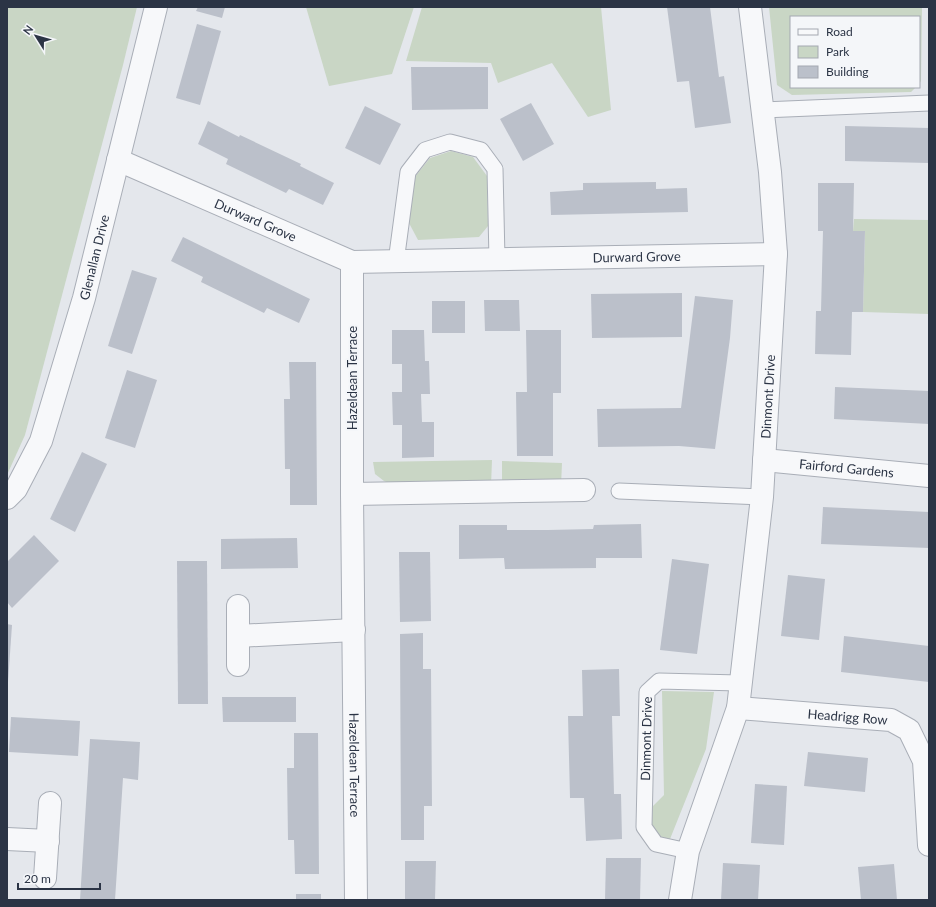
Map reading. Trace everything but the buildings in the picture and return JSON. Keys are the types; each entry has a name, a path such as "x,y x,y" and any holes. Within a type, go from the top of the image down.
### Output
{"street":[{"name":"Glenallan Drive","path":"7,498 16,489 41,441 84,298 156,7"},
{"name":"Dinmont Drive","path":"680,900 688,851 738,708 739,683 762,497 776,254 770,172 750,7"},
{"name":"Durward Grove","path":"118,160 352,262 396,262 497,258 776,254"},
{"name":"Hazeldean Terrace","path":"352,262 352,494 356,900"},
{"name":"Fairford Gardens","path":"764,460 929,476"},
{"path":"352,494 584,490"},
{"path":"238,606 238,665"},
{"path":"238,636 354,630"},
{"name":"Headrigg Row","path":"738,708 891,720 909,730 924,761 929,845"},
{"path":"45,878 50,803"},
{"path":"7,839 48,841"}],"lane":[{"path":"763,110 929,103"},
{"path":"396,262 408,172 425,150 450,142 481,150 495,169 497,258"},
{"path":"619,491 762,497"},
{"name":"Dinmont Drive","path":"688,851 656,844 644,827 647,692 659,682 739,683"}],"green space":[{"path":"7,7 137,7 25,435 7,475"},
{"path":"306,7 414,7 392,74 329,86"},
{"path":"422,7 601,7 611,110 588,117 552,63 498,83 491,63 406,61"},
{"path":"769,7 922,7 920,82 920,16 790,16 790,88 915,88 911,92 792,95 777,85"},
{"path":"451,151 473,157 487,176 488,226 479,237 418,240 409,223 414,178 430,158"},
{"path":"854,219 929,220 929,314 863,312 865,231 853,231"},
{"path":"492,460 491,486 399,487 384,481 375,474 373,462"},
{"path":"502,461 562,463 561,486 502,484"},
{"path":"662,691 714,692 706,749 670,839 656,836 652,827 652,807 664,795"}]}
